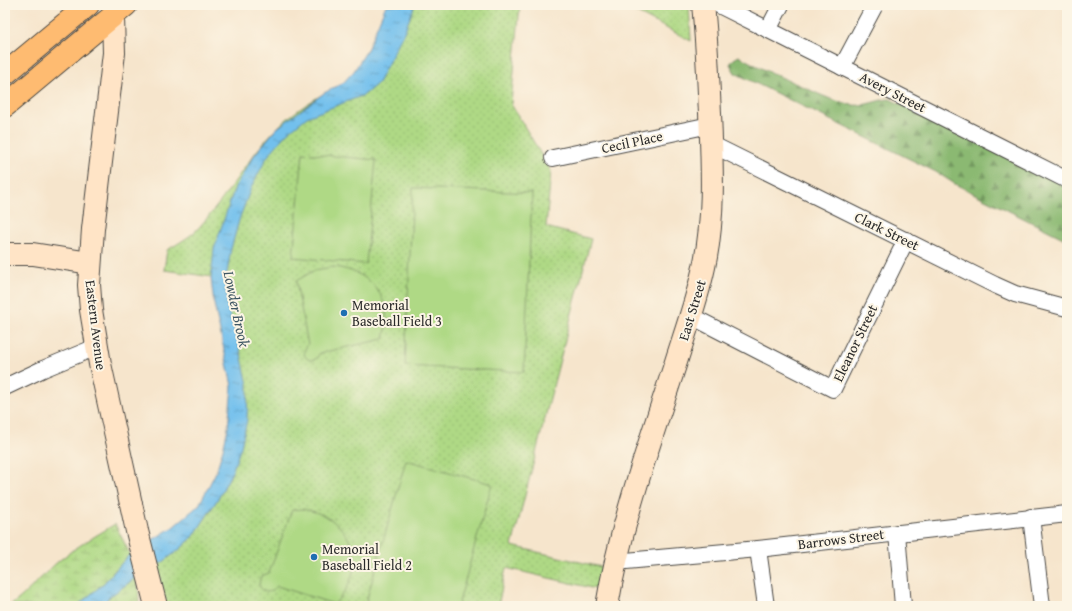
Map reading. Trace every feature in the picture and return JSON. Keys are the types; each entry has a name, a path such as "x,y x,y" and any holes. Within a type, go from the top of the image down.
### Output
{"highway":[{"path":"5,74 88,5"},
{"path":"5,106 115,8"}],"main road":[{"name":"East Street","path":"607,606 628,509 691,316 704,267 710,228 712,188 707,47 703,5"},
{"name":"Eastern Avenue","path":"115,8 114,53 90,263 89,285 96,347 137,531 156,606"},
{"path":"5,254 40,254 90,263"}],"street":[{"name":"Avery Street","path":"719,5 1067,180"},
{"path":"768,30 781,5"},
{"path":"842,67 875,5"},
{"name":"Cecil Place","path":"553,158 711,134"},
{"name":"Clark Street","path":"711,134 906,240 1015,294 1067,308"},
{"name":"Eleanor Street","path":"691,316 833,389 906,240"},
{"path":"5,387 96,347"},
{"name":"Barrows Street","path":"616,562 758,549 1067,514"},
{"path":"1031,517 1042,606"},
{"path":"897,533 903,606"},
{"path":"758,549 766,606"}],"green space":[{"path":"387,5 520,5 511,104 551,171 546,227 591,239 512,546 614,570 609,592 506,568 498,606 156,606 147,571 163,562 193,537 219,497 232,472 238,340 228,309 226,279 164,270 167,250 194,233 211,213 256,152 288,118 327,92 383,64"},
{"path":"622,5 689,5 691,41"},
{"path":"739,56 822,96 840,102 857,105 890,99 1067,186 1067,240 955,184 936,172 735,73 730,64"},
{"path":"303,153 376,160 366,264 293,257"},
{"path":"413,188 532,193 524,372 405,366"},
{"name":"Memorial Baseball Field 3","path":"333,267 359,274 369,281 377,290 383,300 386,312 384,339 320,353 316,359 309,360 304,354 304,351 308,345 296,281 315,270"},
{"path":"406,460 492,484 458,606 365,606"},
{"name":"Memorial Baseball Field 2","path":"302,509 320,514 334,522 345,533 351,546 354,560 352,575 346,590 334,604 277,586 269,592 262,590 260,587 259,584 261,576 269,573 292,510"},
{"path":"115,524 130,554 103,584 77,606 10,606 66,555"},
{"path":"138,576 139,606 103,606 108,598"}],"water":[{"path":"386,5 415,5 405,30 378,83 364,95 307,117 286,134 267,157 251,188 240,217 231,249 226,279 228,309 238,340 248,385 247,420 241,447 232,472 219,497 193,537 180,549 163,562 138,576 108,598 103,606 77,606 103,584 130,554 173,527 199,505 216,472 228,428 232,386 214,304 211,279 214,249 235,187 253,157 276,129 324,93 343,83 354,71 367,50"}],"place":[{"name":"Memorial Baseball Field 3","path":"344,313"},
{"name":"Memorial Baseball Field 2","path":"314,557"}],"water label":[{"name":"Lowder Brook","path":"237,309"}]}
